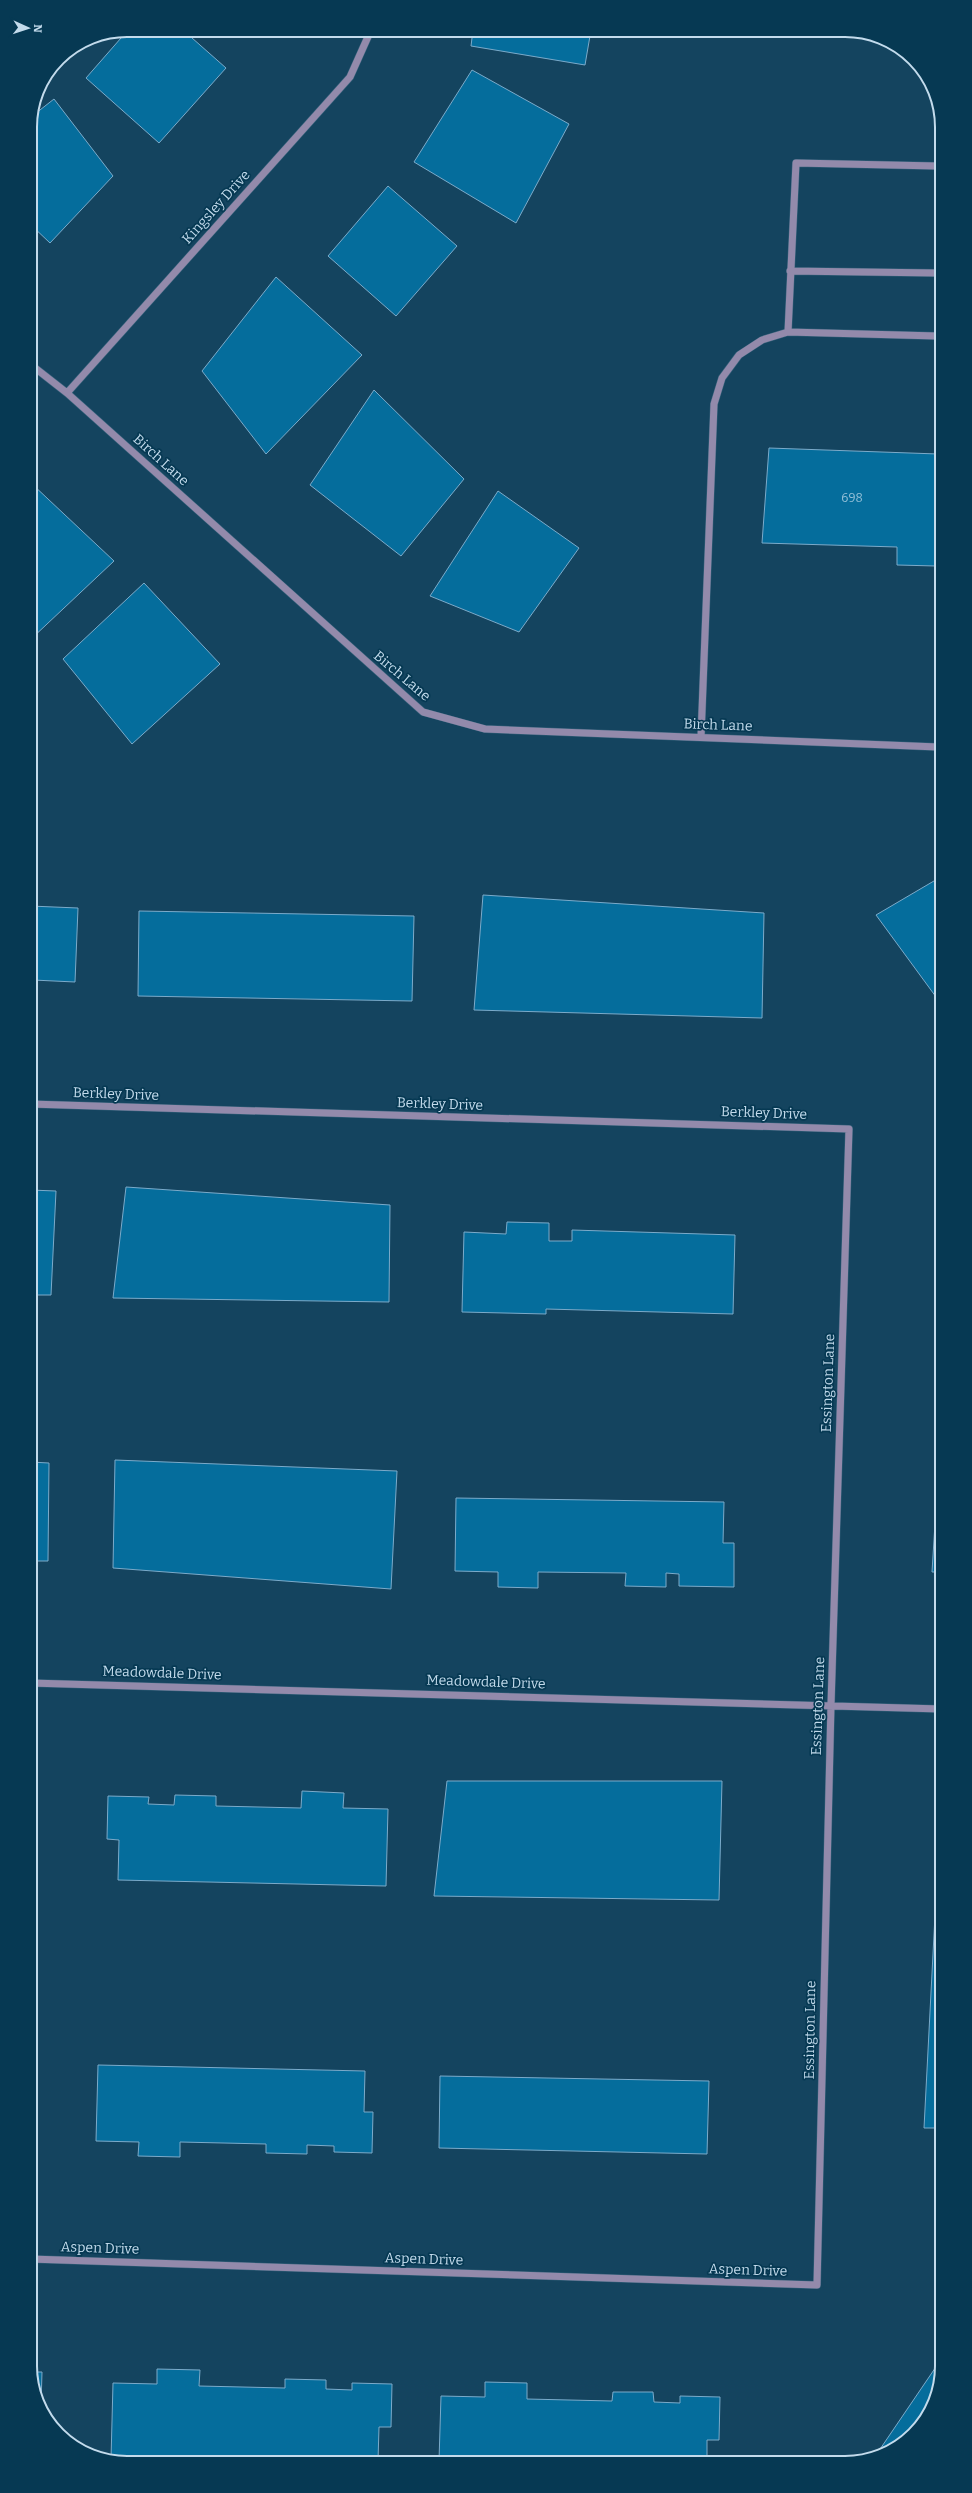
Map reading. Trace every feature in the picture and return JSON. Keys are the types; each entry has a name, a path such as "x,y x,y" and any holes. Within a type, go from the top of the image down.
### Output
{"street":[{"name":"Kingsley Drive","path":"67,393 350,77 368,37"},
{"path":"788,332 796,163 935,166"},
{"path":"790,271 935,273"},
{"path":"701,737 714,404 722,378 738,356 762,340 788,332 935,336"},
{"name":"Birch Lane","path":"37,369 67,393 423,712 485,728 935,747"},
{"name":"Berkley Drive","path":"37,1104 849,1129"},
{"name":"Essington Lane","path":"817,2285 831,1705 849,1129"},
{"name":"Meadowdale Drive","path":"37,1683 935,1709"},
{"name":"Aspen Drive","path":"37,2259 817,2285"}],"building":[{"path":"121,37 127,37 191,37 226,68 159,143 86,78"},
{"path":"472,37 590,37 585,65 471,46"},
{"path":"472,70 569,124 516,223 414,162"},
{"path":"54,99 113,176 50,243 37,231 37,121 39,111"},
{"path":"388,186 457,246 396,316 328,256"},
{"path":"276,277 362,355 266,454 202,371"},
{"path":"374,390 464,479 401,556 310,485"},
{"path":"769,448 935,454 935,566 897,565 897,547 762,543"},
{"path":"37,489 114,561 37,633"},
{"path":"498,491 579,548 519,632 430,596"},
{"path":"144,583 220,664 132,744 63,659"},
{"path":"935,880 935,996 876,915"},
{"path":"483,895 764,913 762,1018 474,1010"},
{"path":"37,906 78,908 75,982 37,980"},
{"path":"139,911 414,916 412,1001 138,996"},
{"path":"126,1187 390,1205 389,1302 113,1298"},
{"path":"37,1190 56,1191 51,1295 37,1295"},
{"path":"507,1222 549,1223 549,1241 572,1241 572,1230 735,1235 733,1314 546,1309 546,1314 462,1312 464,1232 506,1234"},
{"path":"115,1460 397,1471 391,1589 113,1568"},
{"path":"37,1462 49,1463 48,1561 37,1561"},
{"path":"456,1498 724,1502 723,1543 734,1543 734,1587 679,1586 679,1574 666,1573 666,1587 625,1586 626,1573 538,1572 538,1588 498,1587 498,1572 455,1571"},
{"path":"935,1524 935,1572 932,1572"},
{"path":"447,1781 722,1781 719,1900 434,1896"},
{"path":"302,1791 344,1793 343,1808 388,1809 386,1886 118,1880 119,1840 107,1839 108,1796 149,1797 148,1804 174,1805 175,1795 216,1796 216,1806 301,1808"},
{"path":"935,1915 935,2128 924,2128"},
{"path":"98,2065 365,2071 364,2112 373,2112 372,2153 334,2152 334,2146 307,2145 307,2154 266,2153 266,2144 180,2142 180,2157 138,2156 139,2142 96,2141"},
{"path":"440,2076 709,2081 707,2154 439,2148"},
{"path":"157,2369 200,2370 199,2386 285,2388 285,2379 326,2380 326,2389 352,2390 352,2383 392,2384 391,2427 379,2427 378,2456 121,2456 111,2454 113,2383 157,2384"},
{"path":"935,2369 930,2395 920,2416 909,2430 890,2444 880,2449"},
{"path":"38,2372 42,2372 41,2393"},
{"path":"485,2382 527,2383 527,2399 612,2401 613,2392 653,2392 654,2402 680,2403 680,2396 720,2397 719,2440 707,2440 707,2456 439,2456 441,2396 485,2397"}]}
